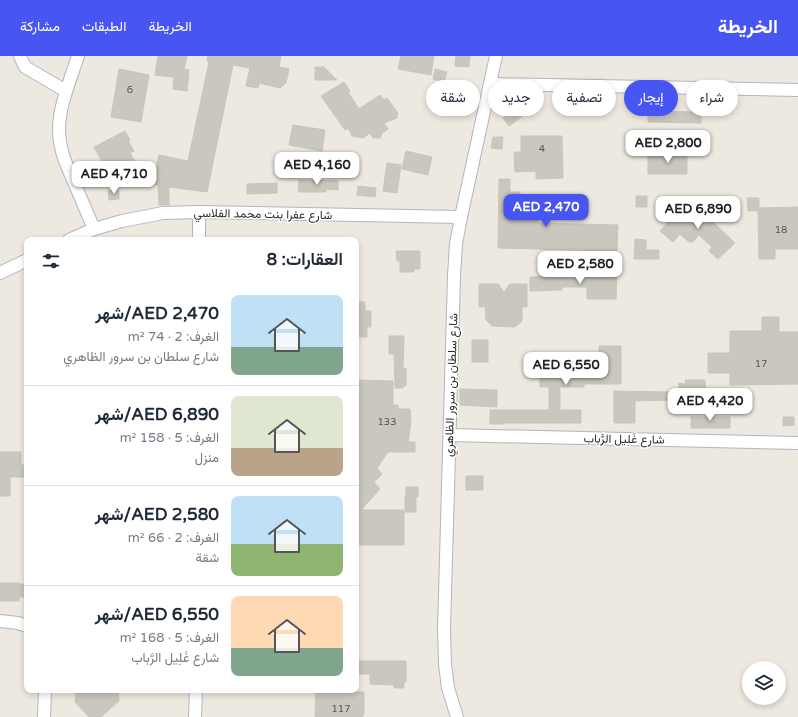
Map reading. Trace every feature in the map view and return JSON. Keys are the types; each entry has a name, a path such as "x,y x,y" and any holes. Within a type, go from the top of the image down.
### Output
{"street":[{"path":"20,56 25,67 66,90"},
{"path":"78,56 66,90 59,124 59,140 61,150 94,229"},
{"name":"شارع سلطان بن سرور الظاهري","path":"491,80 496,56"},
{"path":"544,85 798,90"},
{"name":"شارع سلطان بن سرور الظاهري","path":"457,717 448,688 445,664 444,629 454,276 456,244 461,217 488,93"},
{"path":"199,212 199,237"},
{"name":"شارع عفرا بنت محمد الفلاسي","path":"76,237 94,229 122,221 163,213 199,212 461,217"},
{"path":"0,273 24,261"},
{"name":"شارع غَلِيل الرَّباب","path":"450,435 798,443"},
{"path":"0,621 24,625"},
{"path":"44,717 45,693"},
{"path":"195,717 196,693"}],"building":[{"path":"158,56 187,56 184,69 189,70 187,91 173,89 174,77 155,75"},
{"path":"208,56 281,56 279,67 289,69 286,83 280,88 259,83 258,88 246,86 250,68 233,65 207,192 169,187 169,205 159,205 158,185 153,184 159,155 188,161 209,62 207,61"},
{"path":"401,56 434,56 431,75 398,69"},
{"path":"456,56 470,56 469,67 455,66"},
{"path":"315,67 324,67 337,80 315,80"},
{"path":"119,69 149,75 141,122 111,117"},
{"path":"435,69 447,72 445,80 433,79"},
{"path":"344,82 350,91 348,92 359,109 380,95 384,100 387,98 398,113 397,118 384,123 388,129 382,133 380,138 373,138 370,133 363,138 352,136 348,128 345,130 321,96"},
{"path":"678,112 686,112 686,116 701,116 701,123 648,122 648,116 678,116"},
{"path":"506,116 523,116 509,126 503,118"},
{"path":"293,125 325,130 322,151 289,145"},
{"path":"125,131 130,140 128,141 134,151 130,153 137,165 115,176 108,163 104,165 94,147"},
{"path":"521,136 562,136 563,178 536,179 536,171 515,172 514,152 521,152"},
{"path":"493,137 503,137 502,149 491,148"},
{"path":"406,151 432,157 428,175 402,169"},
{"path":"648,155 687,155 687,174 648,174"},
{"path":"387,163 401,165 397,193 383,191"},
{"path":"499,179 510,179 510,192 520,192 520,197 536,197 536,218 538,218 538,223 618,225 617,251 498,248"},
{"path":"299,180 338,181 338,190 326,189 326,192 298,192"},
{"path":"277,183 277,193 247,194 247,184"},
{"path":"358,186 376,188 375,197 357,195"},
{"path":"119,190 119,199 109,200 108,191"},
{"path":"636,196 647,196 647,207 636,207"},
{"path":"747,198 759,198 759,208 798,207 798,249 775,249 775,259 759,259 758,211 748,211"},
{"path":"694,204 735,243 718,259 709,251 712,247 699,235 693,242 689,242 680,234 673,242 660,231 681,208 686,213"},
{"path":"635,239 646,240 646,250 659,250 659,259 634,259"},
{"path":"396,251 420,251 420,269 414,269 414,272 400,272 400,261 397,261"},
{"path":"587,273 617,273 616,299 587,299 587,287 562,287 562,290 530,291 530,277 562,276 562,278 587,278"},
{"path":"479,284 498,284 504,292 510,284 527,284 527,307 522,307 522,321 515,327 492,326 486,320 485,307 479,307"},
{"path":"359,302 365,302 365,311 371,311 371,327 367,327 367,337 359,337"},
{"path":"762,317 779,317 779,332 798,332 798,384 730,385 730,373 708,373 708,353 730,353 730,331 762,331"},
{"path":"389,336 404,336 403,368 406,368 406,386 403,386 403,388 395,388 394,354 389,354"},
{"path":"472,340 488,340 488,362 472,362"},
{"path":"599,346 621,346 621,384 584,384 584,387 560,387 560,410 581,410 581,423 490,424 490,410 549,410 549,387 540,387 540,358 599,358"},
{"path":"359,380 393,381 393,405 398,405 398,409 410,409 411,422 408,442 415,442 415,452 388,452 377,468 382,474 374,482 380,489 361,510 404,510 404,545 359,545"},
{"path":"685,380 705,380 706,399 678,400 679,383 686,384"},
{"path":"460,389 497,390 497,407 460,405"},
{"path":"614,391 671,392 671,400 635,401 635,423 614,423"},
{"path":"691,417 730,417 730,428 691,428"},
{"path":"783,417 794,417 794,425 783,426"},
{"path":"0,452 21,452 21,465 24,465 24,477 10,477 10,496 0,496"},
{"path":"466,476 483,476 483,490 466,490"},
{"path":"406,487 418,487 416,512 405,512"},
{"path":"0,583 24,584 24,597 19,597 19,601 0,601"},
{"path":"359,661 406,661 406,682 404,682 404,688 394,688 394,685 370,684 370,674 359,674"},
{"path":"364,692 363,717 315,717 316,693"},
{"path":"76,693 118,693 119,701 101,717 89,717 75,702"}]}
